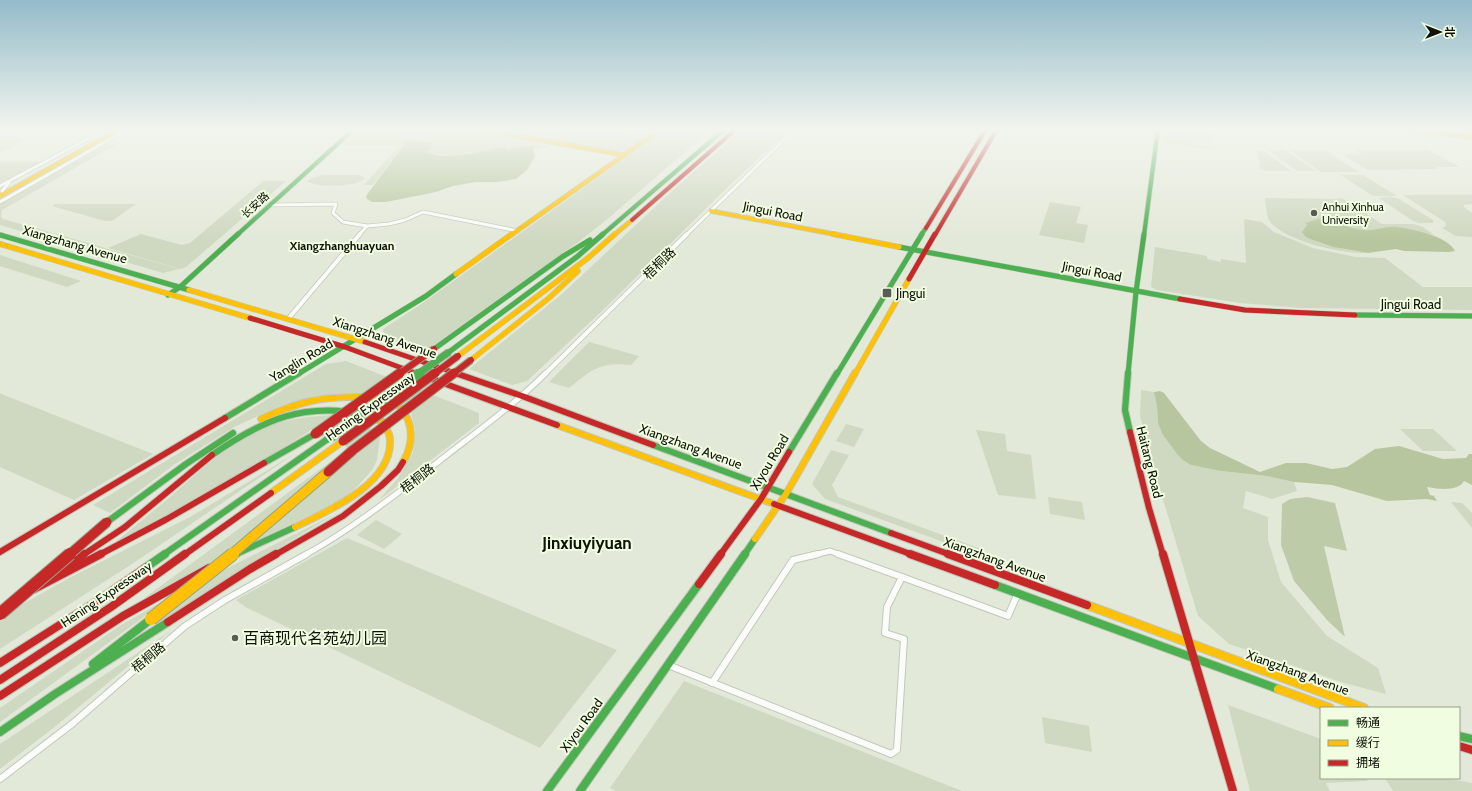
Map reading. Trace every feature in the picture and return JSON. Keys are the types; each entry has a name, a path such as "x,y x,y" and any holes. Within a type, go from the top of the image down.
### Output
{"main road":[{"path":"0,193 48,166"},
{"path":"0,193 44,174 59,166"},
{"name":"长安路","path":"168,295 180,287 314,166"},
{"name":"Yanglin Road","path":"0,552 344,347 426,296 609,166"},
{"name":"Hening Expressway","path":"0,663 99,600 449,352 578,256 682,166"},
{"name":"Hening Expressway","path":"0,680 111,607 343,441 458,356 588,258 694,166"},
{"name":"Xiyou Road","path":"546,791 761,499 963,166"},
{"path":"580,791 786,494 975,166"},
{"name":"Haitang Road","path":"1153,166 1136,292 1125,410 1149,508 1233,791"},
{"name":"Jingui Road","path":"711,212 1136,292 1253,310 1309,314 1472,316"},
{"path":"0,607 167,519 315,434 562,257 608,230"},
{"path":"55,694 214,570 353,450 550,298 618,232"},
{"name":"Xiangzhang Avenue","path":"0,235 357,339 522,396 1361,707"},
{"name":"Xiangzhang Avenue","path":"0,244 344,347 1327,707"},
{"path":"0,614 107,522 215,444 248,425 277,412 309,401 359,398 379,400 395,404 402,409 408,419 411,433 407,456 398,470 348,513 250,569 55,694 0,732"},
{"path":"0,607 89,552 125,527 216,450 246,431 268,421 300,411 336,408 355,411 383,422 390,438 389,456 372,482 334,508 218,563 123,616 0,696"},
{"path":"1460,736 1472,740"},
{"path":"1460,746 1472,750"}],"street":[{"path":"0,193 13,179 37,166"},
{"name":"梧桐路","path":"0,779 72,724 185,626 225,600 332,540 401,490 509,407 758,166"},
{"path":"0,202 44,174"},
{"path":"0,193 19,191"},
{"path":"271,205 336,204 333,213 338,219 343,222 367,226 389,224 405,220 423,212 518,231"},
{"path":"288,319 367,226"},
{"path":"712,683 793,560 830,551 1008,616 1018,593"},
{"path":"668,664 755,702 891,754 897,750 904,639 885,633 887,607 902,577"}],"shaded area":[{"path":"0,166 33,166 0,184"},
{"path":"67,166 79,166 2,210 1,217 3,219 179,269 163,273 0,225 0,204"},
{"path":"381,166 388,166 373,185 364,185"},
{"path":"388,166 529,166 527,170 516,179 497,182 476,182 453,186 436,192 386,202 372,202 367,199 366,196"},
{"path":"614,166 669,166 610,217 577,243 423,353 384,337 383,329 420,305"},
{"path":"701,166 750,166 601,312 527,381 512,385 469,369 562,294"},
{"path":"1260,166 1284,166 1291,171 1266,171 1260,169"},
{"path":"1290,166 1308,166 1316,171 1297,171"},
{"path":"1312,166 1350,166 1359,172 1321,172"},
{"path":"1361,166 1460,167 1436,167 1439,169 1368,170"},
{"path":"323,175 359,175 365,178 354,183 336,186 318,185 307,181"},
{"path":"1341,175 1363,175 1397,196 1373,196"},
{"path":"263,181 286,181 186,267 180,269 108,248 141,234 182,245 190,243"},
{"path":"1403,195 1472,195 1472,204 1464,205 1464,207 1472,213 1472,237 1456,236 1442,228 1446,226 1445,222"},
{"path":"1393,197 1399,199 1433,220 1433,223 1419,223 1413,221 1379,198"},
{"path":"1266,198 1342,198 1382,224 1413,224 1423,227 1434,235 1396,227 1361,230 1334,221 1332,216 1321,213 1321,218 1305,223 1307,225 1303,232 1307,237 1333,247 1368,253 1357,253 1316,246 1290,236 1279,230 1271,223 1266,211"},
{"path":"1050,202 1081,207 1076,223 1088,225 1084,243 1039,235"},
{"path":"55,204 136,204 112,221 105,221 52,206"},
{"path":"1321,218 1363,230 1397,227 1429,234 1445,241 1455,251 1404,251 1396,249 1368,253 1333,247 1306,237 1302,232 1307,225 1305,223"},
{"path":"1244,219 1262,222 1274,232 1313,248 1356,257 1385,258 1423,287 1472,287 1472,310 1302,308 1240,303 1157,290 1151,287 1155,247 1207,256 1207,259 1221,262 1221,259 1246,263"},
{"path":"0,255 81,281 67,287 0,266"},
{"path":"589,342 639,356 631,365 620,364 597,368 569,388 549,382"},
{"path":"346,361 479,413 479,423 378,501 398,478 413,453 415,429 410,409 391,399 359,395 320,396 282,405 234,427 175,464 110,513 93,505 326,364"},
{"path":"1141,390 1154,392 1158,423 1191,465 1221,471 1267,476 1294,482 1297,491 1272,499 1246,491 1243,508 1268,517 1268,540 1281,582 1327,636 1378,668 1386,694 1341,682 1229,644 1198,616 1150,456 1140,416"},
{"path":"1160,391 1164,393 1201,441 1210,448 1260,472 1286,463 1306,463 1332,469 1347,467 1375,449 1399,446 1443,459 1466,458 1469,454 1472,454 1472,485 1464,481 1457,487 1448,489 1427,487 1430,495 1434,496 1437,501 1427,499 1387,501 1332,485 1294,482 1267,476 1221,471 1191,465 1178,455 1163,435 1158,423 1154,392"},
{"path":"0,393 153,454 74,500 0,467"},
{"path":"334,415 360,421 370,427 380,438 377,460 372,470 355,489 343,498 323,509 211,562 143,599 349,448 310,431 224,484 109,547 216,457 242,439 268,426 284,421"},
{"path":"846,424 864,429 854,447 836,441"},
{"path":"1400,429 1433,429 1457,451 1423,451"},
{"path":"976,430 1005,434 1007,451 1031,455 1036,499 998,495"},
{"path":"831,450 849,455 832,485 838,497 984,550 982,556 825,499 812,484"},
{"path":"296,453 135,562 0,649 0,617 69,578 190,517"},
{"path":"1048,497 1082,502 1085,520 1050,514"},
{"path":"1307,497 1335,503 1347,551 1324,546 1345,637 1327,620 1294,581 1281,545 1282,504 1290,499"},
{"path":"1451,502 1462,503 1472,513 1472,528"},
{"path":"337,513 258,560 161,621 148,614 0,722 0,708 121,625 168,598"},
{"path":"376,520 402,534 384,549 357,535"},
{"path":"347,538 617,650 540,748 247,608 236,600"},
{"path":"172,630 57,725 0,769 0,744"},
{"path":"684,681 962,791 616,791 610,788"},
{"path":"1228,705 1320,739 1320,779 1367,779 1368,781 1326,783 1330,791 1250,791"},
{"path":"1042,717 1089,726 1092,752 1045,743"},
{"path":"1386,779 1450,779 1472,783 1472,791 1393,791"}],"traffic: fast":[{"path":"168,295 180,287 313,166"},
{"path":"449,352 578,256 682,166"},
{"path":"1130,432 1125,410 1136,292 1153,166"},
{"path":"789,452 926,228"},
{"path":"0,235 189,290"},
{"path":"434,349 562,257 590,240"},
{"path":"899,247 1180,299"},
{"path":"225,418 426,296 456,274"},
{"path":"1355,315 1472,316"},
{"path":"329,438 449,352"},
{"path":"212,455 247,432 285,416 305,411 325,409 346,410 366,415"},
{"path":"107,522 186,464 233,433"},
{"path":"264,463 315,434"},
{"path":"145,568 329,438"},
{"path":"653,445 891,533"},
{"path":"232,556 295,527"},
{"path":"580,791 755,539"},
{"path":"547,791 699,584"},
{"path":"995,585 1278,689"},
{"path":"93,664 151,619"},
{"path":"0,732 55,694 168,622"},
{"path":"1460,736 1472,739"}],"traffic: slow":[{"path":"0,196 54,166"},
{"path":"456,274 609,166"},
{"path":"711,211 899,247"},
{"path":"458,356 588,258 632,220"},
{"path":"0,244 250,318"},
{"path":"471,360 549,298 578,271"},
{"path":"755,539 786,494 909,279"},
{"path":"189,290 365,342"},
{"path":"261,419 289,407 315,400 366,398 389,401 401,408 407,417 410,427 410,445 403,462"},
{"path":"295,527 324,513 356,494 371,482 382,469 389,455 390,439 388,432 383,422 366,415"},
{"path":"557,425 774,504"},
{"path":"271,493 343,441"},
{"path":"151,619 214,570 328,472"},
{"path":"1087,605 1361,707"},
{"path":"1278,689 1327,707"}],"traffic: jam":[{"path":"632,220 694,166"},
{"path":"926,228 964,166"},
{"path":"909,279 975,166"},
{"path":"1180,299 1245,310 1355,315"},
{"path":"250,318 345,347 557,425"},
{"path":"365,342 522,396 653,445"},
{"path":"315,434 434,349"},
{"path":"343,441 458,356"},
{"path":"328,472 353,450 471,360"},
{"path":"0,552 225,418"},
{"path":"1130,432 1149,508 1233,791"},
{"path":"699,584 761,499 789,452"},
{"path":"54,574 125,527 212,455"},
{"path":"168,622 250,569 343,516 381,486 398,470 403,462"},
{"path":"34,589 167,519 264,463"},
{"path":"0,680 111,607 271,493"},
{"path":"774,504 995,585"},
{"path":"0,614 107,522"},
{"path":"891,533 1087,605"},
{"path":"0,663 99,600 145,568"},
{"path":"0,696 123,616 209,568"},
{"path":"1460,746 1472,750"}],"place":[{"name":"Anhui Xinhua University","path":"1314,213"},
{"name":"Jingui","path":"887,293"},
{"name":"百商现代名苑幼儿园","path":"235,638"}],"district":[{"name":"Xiangzhanghuayuan","path":"342,246"},
{"name":"Jinxiuyiyuan","path":"587,543"}]}
